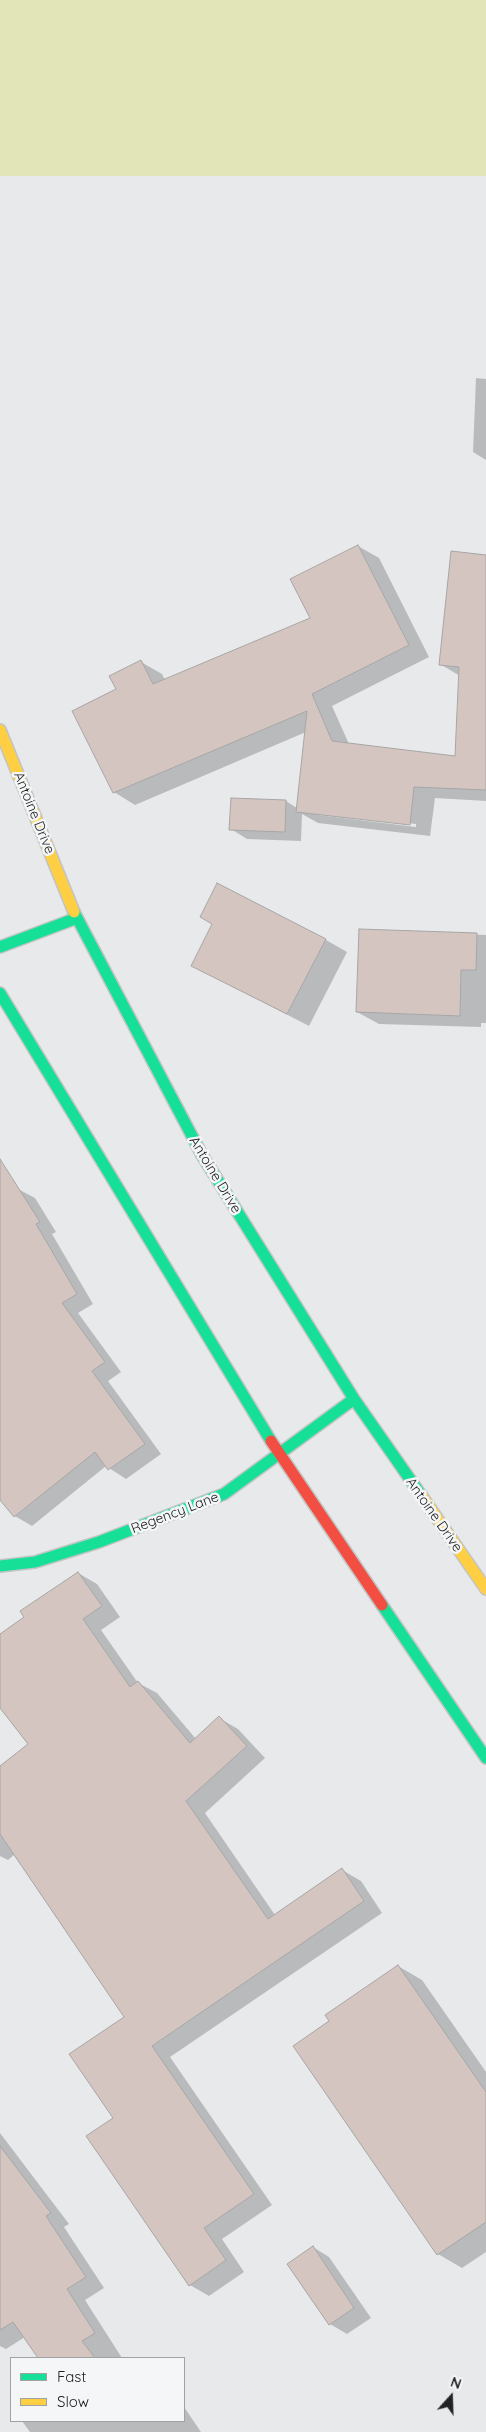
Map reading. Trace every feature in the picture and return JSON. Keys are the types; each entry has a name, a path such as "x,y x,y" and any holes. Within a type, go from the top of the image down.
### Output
{"main road":[{"name":"Antoine Drive","path":"0,730 77,918 202,1155 354,1399 486,1589"},
{"path":"0,948 77,918"},
{"path":"0,993 278,1454 486,1758"},
{"name":"Regency Lane","path":"0,1566 35,1562 99,1542 224,1494 354,1399"}],"green space":[{"path":"0,0 486,0 486,176 0,176"}],"building":[{"path":"358,545 409,645 312,694 332,741 455,756 459,667 439,665 451,551 486,555 486,790 414,787 410,825 296,812 307,711 113,793 72,711 116,689 109,676 141,660 153,684 310,618 290,579"},
{"path":"231,798 286,800 285,832 229,830"},
{"path":"217,883 326,939 287,1014 191,966 212,924 200,917"},
{"path":"359,929 477,933 476,970 461,970 460,1016 356,1012"},
{"path":"0,1159 40,1222 36,1224 77,1294 62,1303 105,1362 92,1371 145,1444 108,1470 95,1452 14,1517 0,1500"},
{"path":"78,1572 102,1606 83,1619 130,1687 138,1681 190,1743 219,1716 247,1746 186,1801 268,1919 342,1868 364,1901 152,2046 254,2194 204,2228 226,2260 189,2286 86,2136 113,2118 69,2054 124,2017 0,1834 0,1766 28,1744 0,1708 0,1634 24,1617 20,1611"},
{"path":"398,1965 486,2092 486,2222 437,2255 293,2046 329,2021 325,2015"},
{"path":"0,2146 51,2213 46,2216 86,2277 67,2289 95,2333 82,2341 94,2357 37,2357 13,2322 0,2330"},
{"path":"313,2246 354,2308 329,2325 287,2264"}],"traffic: fast":[{"path":"74,912 202,1155 354,1399 421,1495"},
{"path":"0,947 77,918"},
{"path":"0,993 271,1441"},
{"path":"0,1566 35,1562 99,1542 224,1494 354,1399"},
{"path":"382,1605 486,1758"}],"traffic: slow":[{"path":"0,730 74,912"},
{"path":"421,1495 486,1589"}],"traffic: jam":[{"path":"271,1441 382,1605"}]}
